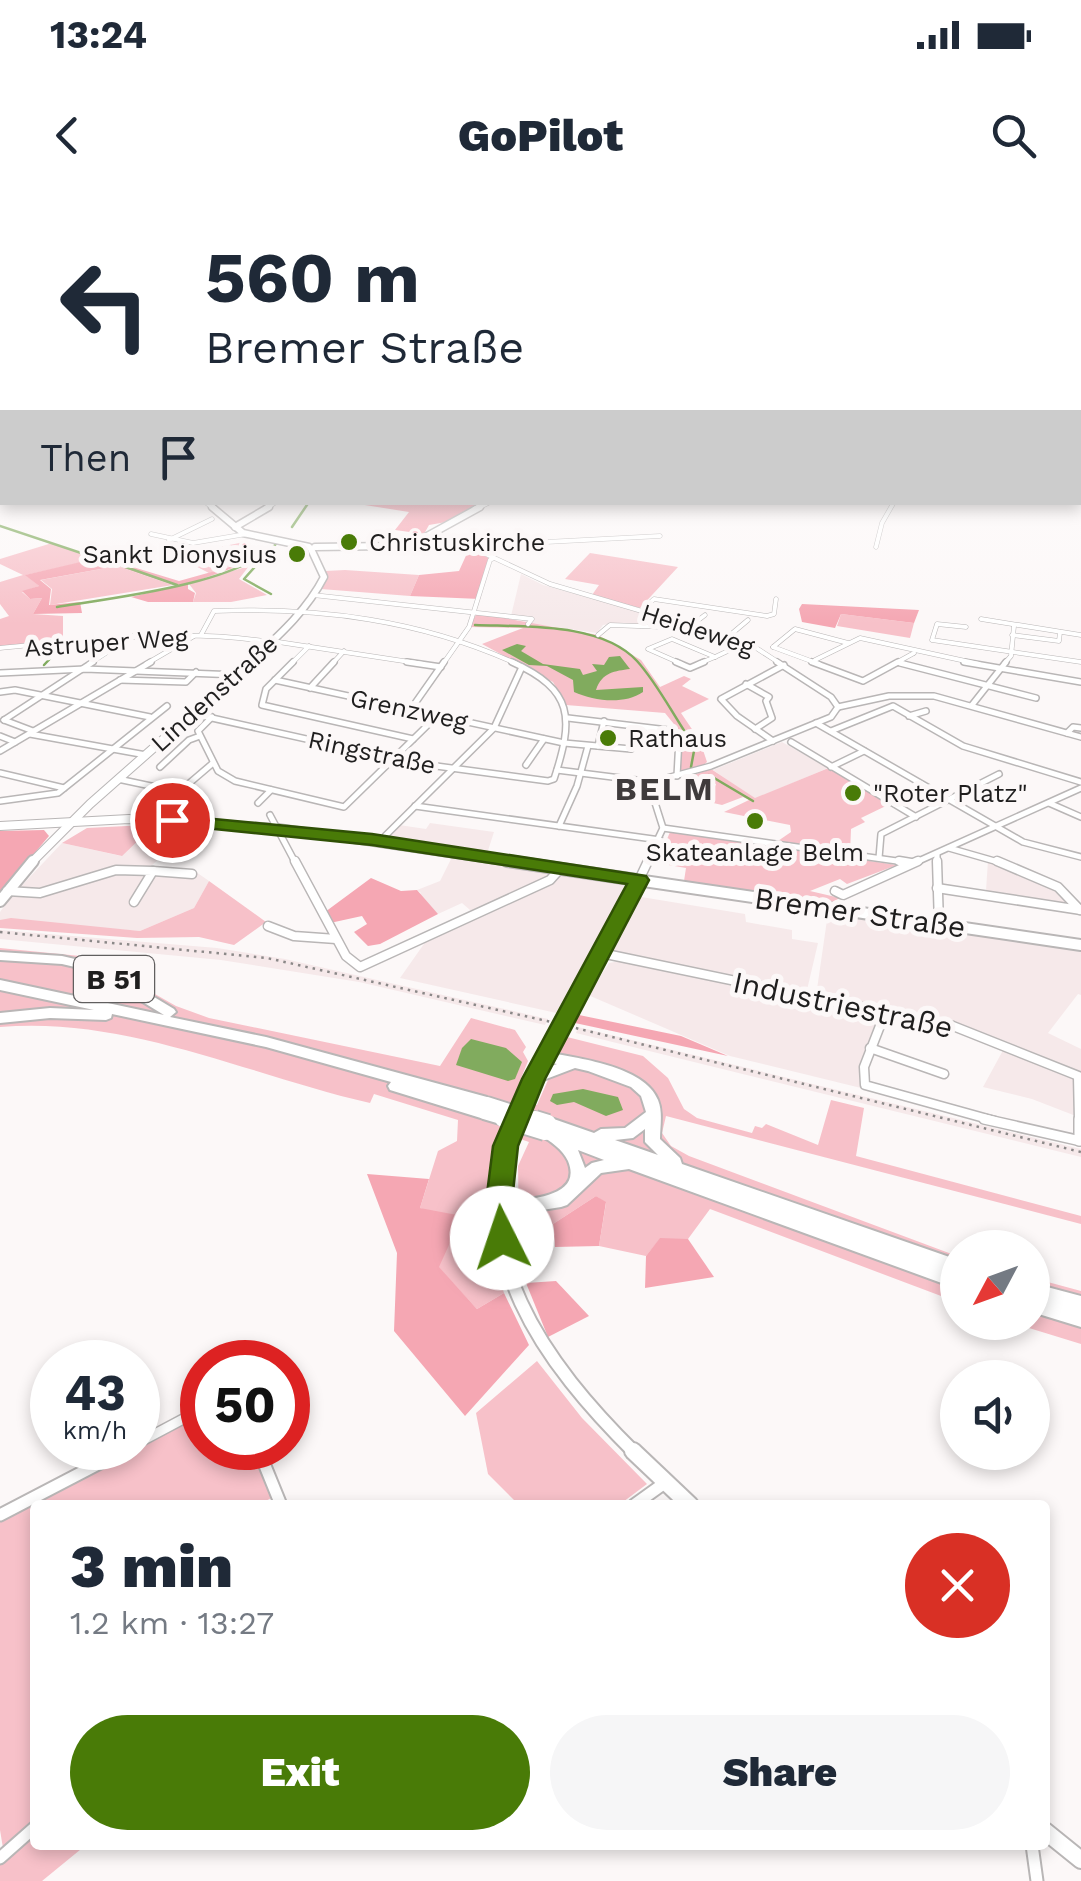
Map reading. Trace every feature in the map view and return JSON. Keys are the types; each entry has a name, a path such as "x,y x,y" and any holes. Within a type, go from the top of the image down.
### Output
{"highway":[{"name":"B 51","path":"0,956 62,960 96,968 149,1003 212,1029"},
{"name":"B 51","path":"0,985 212,1029 486,1108 940,1275"},
{"name":"B 51","path":"0,993 106,1014 486,1108"},
{"name":"B 51","path":"0,1018 50,1013 106,1014"},
{"path":"545,1057 633,1081 651,1098 653,1142 662,1153 697,1174"},
{"path":"534,1079 576,1064"},
{"path":"582,1134 628,1134 646,1123 652,1114"},
{"path":"546,1128 575,1156 579,1177 576,1186"},
{"name":"B 51","path":"546,1128 582,1134 940,1262"},
{"path":"498,1210 560,1200 585,1176 606,1164 645,1167"},
{"path":"1050,1296 1081,1304"},
{"path":"1050,1310 1081,1319"}],"street":[{"path":"209,505 246,534 312,548 390,546 420,540 483,505"},
{"path":"235,527 250,522 272,505"},
{"path":"876,546 892,505"},
{"path":"169,540 212,519"},
{"path":"151,534 193,543 246,534"},
{"path":"467,547 660,536"},
{"name":"Heideweg","path":"420,540 429,545 467,547 544,582 746,642 831,697 838,707"},
{"path":"312,548 324,577 313,595 532,618 528,624"},
{"path":"411,708 477,613 490,560 494,558"},
{"name":"Lindenstraße","path":"0,901 56,836 238,676 313,595"},
{"path":"642,610 654,599 767,616 774,614 776,599"},
{"path":"0,751 198,634 214,611 302,611 406,627 488,648 551,683 568,718 557,770 630,772 652,782 773,741 831,717 838,707 903,695 934,696 1081,737"},
{"path":"598,634 610,626 694,626 705,615"},
{"path":"730,636 748,620"},
{"path":"980,620 1081,635"},
{"path":"966,627 936,624 932,640 1081,662"},
{"path":"972,705 1011,652 1014,626"},
{"path":"764,651 795,629 848,643"},
{"path":"1012,634 1060,641 1060,632"},
{"name":"Astruper Weg","path":"0,648 198,634 309,646 441,667"},
{"path":"2,719 132,636"},
{"path":"815,660 860,638 914,652 1081,682"},
{"path":"715,657 672,639 648,651 685,668 715,657 746,642"},
{"path":"309,646 266,689 262,705 414,739"},
{"path":"773,647 863,681 914,652"},
{"path":"310,688 344,651"},
{"path":"899,662 1036,698"},
{"path":"773,741 721,699 784,665"},
{"path":"385,836 494,728 522,667"},
{"path":"0,673 85,669 198,671 238,676"},
{"path":"120,680 186,682 198,671"},
{"name":"Grenzweg","path":"274,680 564,744 630,749"},
{"path":"746,684 769,697 766,702 772,718 755,729"},
{"path":"0,692 14,690 150,717"},
{"path":"0,801 49,796 64,788 166,706"},
{"path":"830,732 892,706 963,746 1081,785"},
{"path":"909,716 926,711"},
{"name":"Ringstraße","path":"194,714 454,768 552,780 557,770"},
{"path":"212,717 198,730 218,771 235,781 348,805 438,715"},
{"path":"568,718 660,727 680,739 677,776"},
{"path":"2,719 31,732 146,755"},
{"path":"598,746 604,722"},
{"path":"816,723 996,826 1038,847 1081,857"},
{"path":"1067,733 1073,727 1081,728"},
{"path":"0,736 15,742"},
{"path":"160,767 188,740 200,736"},
{"path":"526,765 544,739"},
{"path":"791,742 916,817"},
{"path":"559,826 577,786 588,746"},
{"path":"831,766 864,751"},
{"path":"118,779 179,792 213,763"},
{"path":"0,773 64,788"},
{"path":"879,858 881,834 999,774"},
{"path":"652,782 650,788 663,828 660,840 534,1079 505,1146 498,1210 511,1278 542,1346 571,1386 685,1500"},
{"path":"835,891 842,895 1081,785"},
{"path":"258,803 271,790"},
{"path":"97,798 93,814 129,819"},
{"path":"1049,803 1081,817"},
{"path":"416,806 660,840"},
{"path":"270,815 346,956 360,967 550,880 559,870"},
{"name":"Bremer Straße","path":"0,826 129,819 278,828 1081,945"},
{"path":"37,824 53,828 56,836"},
{"path":"663,828 912,864"},
{"name":"Bremer Straße","path":"362,840 639,880"},
{"path":"948,848 1036,877 1066,892 1081,910"},
{"path":"937,854 939,924"},
{"path":"7,891 40,894 116,870 192,874"},
{"path":"134,902 153,871"},
{"path":"937,888 1081,910"},
{"path":"268,926 294,936 336,939"},
{"name":"Industriestraße","path":"601,954 952,1026 1080,1077 1080,1141"},
{"path":"884,1013 870,1048 865,1085 1080,1141"},
{"path":"870,1048 944,1074"},
{"path":"0,1515 87,1470"},
{"path":"267,1470 279,1500"},
{"path":"641,1500 666,1482"},
{"path":"0,1858 30,1832"},
{"path":"1050,1834 1081,1860"},
{"path":"1033,1850 1037,1881"}],"shaded area":[{"path":"365,505 479,505 452,521 429,525 424,534 395,530 409,512"},
{"path":"244,542 253,553 265,554 209,573 176,556"},
{"path":"52,543 97,559 26,575 39,586 22,592 30,599 42,598 33,614 63,616 63,644 0,646 0,619 9,616 0,604 0,582 23,575 0,564 0,559"},
{"path":"149,545 153,547 123,564 179,581 261,558 188,584 188,589 195,593 193,602 148,602 131,597 177,586 117,566 40,580 51,589 49,605 80,602 82,613 33,614 42,598 30,599 22,591 39,586 25,575 102,557 117,562"},
{"path":"469,549 489,558 480,599 410,596 419,575 459,571"},
{"path":"590,553 678,567 640,608 592,595 599,585 565,579"},
{"path":"117,566 173,585 50,605 52,589 41,580"},
{"path":"249,566 239,579 267,595 231,602 193,602 196,593 189,584"},
{"path":"325,571 419,575 410,596 321,589"},
{"path":"521,574 543,585 692,626 610,624 603,625 597,633 528,623 511,616"},
{"path":"802,604 919,610 914,623 841,614 835,628 802,622"},
{"path":"477,613 598,635 641,660 660,687 684,676 691,679 682,686 709,699 681,713 700,741 707,762 677,776 682,734 665,713 566,705 553,682 482,644 523,628 469,627"},
{"path":"841,614 914,623 910,638 837,626"},
{"path":"517,644 526,646 521,651 543,664 580,669 583,675 597,671 592,664 604,665 609,657 620,656 630,669 605,676 596,690 643,687 643,692 618,700 574,692 573,680 547,666 529,665 502,650"},
{"path":"782,742 828,768 755,799 713,770"},
{"path":"831,767 892,803 861,818 865,822 851,829 850,854 775,843 791,832 790,825 724,812 749,800 743,797 722,805 709,802 716,784 684,778 711,769 755,798"},
{"path":"430,823 494,832 484,863 619,882 626,887 623,894 745,914 746,922 792,930 792,939 818,943 807,990 596,948 561,1014 400,978 426,941 478,917 462,903 438,914 418,896 421,893 417,890 440,881 456,849 387,839 399,825 426,829"},
{"path":"147,824 164,829 168,824 195,825 150,867 196,872 209,881 194,908 140,931 0,920 0,912 11,897 62,843 121,856"},
{"path":"146,825 140,831 146,833 122,856 62,843 87,828"},
{"path":"44,830 49,836 0,894 0,831"},
{"path":"670,832 897,865 847,884 840,879 810,891 840,898 828,904 684,881 686,868 657,863"},
{"path":"988,860 1065,893 1077,907 986,891"},
{"path":"371,878 401,891 417,890 438,914 380,944 368,946 354,932 367,924 362,916 330,923 325,912"},
{"path":"209,881 266,922 234,945 199,937 137,938 0,928 0,920 11,918 140,931 194,908"},
{"path":"828,913 1081,951 1081,995 1048,1033 1081,1049 1081,1118 1032,1099 983,1087 1007,1043 959,1025 881,1009 861,1061 861,1088 730,1056 588,995 609,963 620,961 815,1003"},
{"path":"0,930 217,948 285,959 548,1019 545,1025 359,982 221,960 0,939"},
{"path":"0,948 90,957 176,1006 209,1018 440,1066 471,1018 515,1030 526,1047 523,1052 528,1061 513,1098 537,1105 567,1037 643,1056 668,1078 684,1109 697,1118 752,1133 755,1126 762,1128 766,1124 818,1145 831,1100 864,1108 856,1156 1081,1216 1081,1224 666,1116 662,1133 671,1146 689,1156 940,1250 940,1296 710,1209 688,1239 660,1239 646,1256 599,1246 606,1203 596,1196 553,1224 519,1230 518,1166 529,1142 500,1132 489,1173 487,1212 504,1293 477,1309 438,1267 459,1223 420,1208 438,1151 457,1141 458,1120 374,1094 370,1103 141,1039 47,1026 0,1027"},
{"path":"579,1015 681,1036 728,1056 575,1023"},
{"path":"578,1027 1081,1149 1081,1157 576,1033"},
{"path":"471,1039 506,1048 522,1062 515,1079 508,1081 456,1065 462,1048"},
{"path":"583,1089 618,1097 623,1110 606,1116 574,1102 557,1105 550,1101 553,1094"},
{"path":"367,1174 429,1179 420,1208 457,1215 459,1223 439,1267 477,1309 504,1293 529,1345 465,1416 394,1331 397,1253"},
{"path":"596,1196 606,1202 599,1246 555,1247 553,1224"},
{"path":"660,1238 688,1239 714,1277 645,1288 646,1256"},
{"path":"556,1281 589,1316 548,1337 526,1283"},
{"path":"1050,1283 1081,1291 1081,1344 1050,1334"},
{"path":"537,1361 582,1418 647,1484 626,1500 514,1500 488,1474 476,1413"},
{"path":"180,1421 180,1470 267,1470 277,1495 268,1500 30,1500 30,1850 80,1850 42,1881 0,1881 0,1858 4,1854 0,1830 0,1515 87,1470 160,1470 160,1431"}],"waterway":[{"path":"292,527 307,505"},
{"path":"0,526 114,564"},
{"path":"57,607 205,579 259,557 277,543"},
{"path":"261,560 244,579 271,594"},
{"path":"117,564 177,585"},
{"path":"475,625 560,629 603,639 622,648 658,688 689,738 694,751 691,767"},
{"path":"44,665 60,648"},
{"path":"709,775 753,801"}],"railway":[{"path":"0,932 267,958 547,1021 1081,1152"}],"place":[{"name":"Christuskirche","path":"349,542"},
{"name":"Sankt Dionysius","path":"297,554"},
{"name":"Rathaus","path":"608,738"},
{"name":"\"Roter Platz\"","path":"853,793"},
{"name":"Skateanlage Belm","path":"755,821"}],"district":[{"name":"BELM","path":"665,789"}],"route":[{"path":"172,820 372,839 639,880 534,1079 505,1146 499,1177 502,1238"}]}
